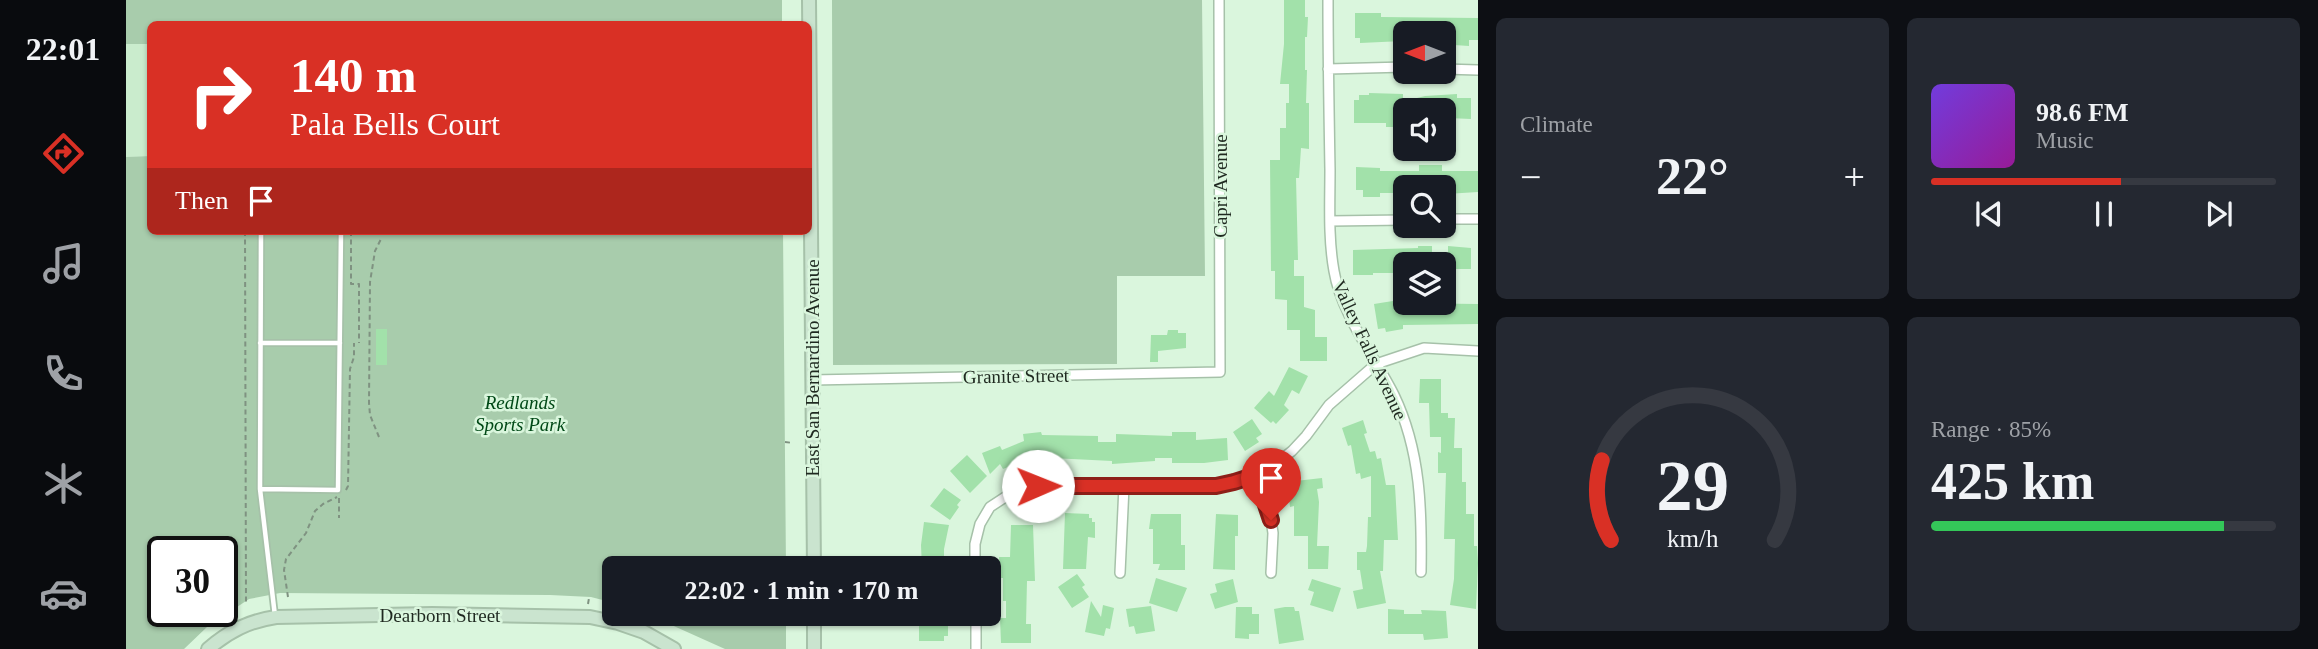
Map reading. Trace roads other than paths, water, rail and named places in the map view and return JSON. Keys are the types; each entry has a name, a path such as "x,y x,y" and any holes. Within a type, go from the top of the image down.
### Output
{"street":[{"name":"East San Bernardino Avenue","path":"809,0 809,21"},
{"name":"Capri Avenue","path":"1219,0 1220,372"},
{"name":"Valley Falls Avenue","path":"1328,0 1330,221 1334,273 1346,307 1403,415 1417,465 1422,516 1421,572"},
{"path":"1328,69 1393,67"},
{"path":"1456,69 1478,70"},
{"path":"1456,219 1478,219"},
{"path":"1330,221 1393,220"},
{"name":"East San Bernardino Avenue","path":"811,235 814,556"},
{"path":"975,556 980,524 990,508 1003,497 1026,487 1216,486 1234,482 1273,466 1292,451 1329,405 1376,363 1424,348 1478,351"},
{"name":"Granite Street","path":"812,380 1220,372"},
{"path":"1256,475 1273,533 1271,573"},
{"path":"1120,573 1124,486"},
{"name":"Dearborn Street","path":"208,649 240,626 275,617 432,614 590,617 643,632 674,649"},
{"path":"814,626 814,649"},
{"path":"976,626 976,649"}],"lane":[{"path":"261,235 260,489 275,617"},
{"path":"260,489 338,490 341,235"},
{"path":"260,343 340,343"}],"park label":[{"name":"Redlands Sports Park","path":"520,413"}]}
